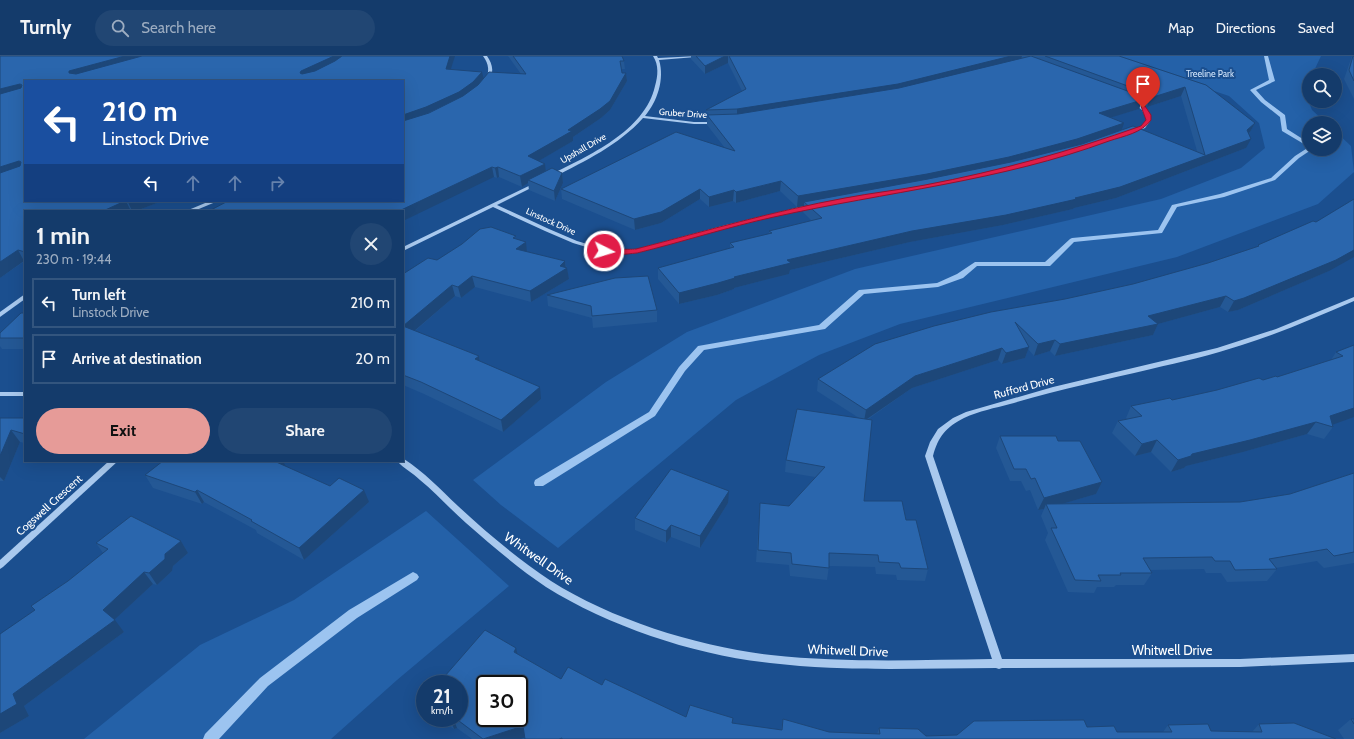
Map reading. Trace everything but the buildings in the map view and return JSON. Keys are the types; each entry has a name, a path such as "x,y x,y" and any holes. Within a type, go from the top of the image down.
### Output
{"street":[{"path":"484,86 488,79 491,67 490,61 485,56"},
{"path":"656,57 696,56"},
{"name":"Upshall Drive","path":"546,179 593,154 620,136 642,117 652,103 658,88 659,66 656,57"},
{"path":"1127,134 1143,127 1149,120 1148,115 1143,108 1128,98"},
{"name":"Gruber Drive","path":"642,117 694,123 718,123"},
{"path":"404,249 540,182"},
{"path":"192,210 212,202"},
{"name":"Linstock Drive","path":"494,204 586,246 604,251 621,253 637,251 728,226 815,206"},
{"path":"0,315 24,297"},
{"name":"Rufford Drive","path":"999,665 929,456 935,437 949,424 969,414 1030,395 1200,355 1252,340 1300,323 1354,299"},
{"path":"0,394 24,394"},
{"name":"Cogswell Crescent","path":"0,565 113,462"},
{"name":"Whitwell Drive","path":"402,462 427,482 482,533 555,588 586,605 648,630 743,655 824,664 999,665 1240,663 1354,658"}],"green space":[{"name":"Treeline Park","path":"1110,56 1321,56 1315,68 1302,68 1302,108 1311,108 1318,116 1302,116 1302,156 1342,156 1342,138 1351,146 1354,172 1318,204 1177,257 900,324 819,355 736,400 558,548 501,505 473,480 606,382 687,332 855,269 1161,199 1241,168 1265,148 1259,123 1229,96"},
{"path":"426,511 509,586 397,680 331,739 84,739 200,645 294,600"}],"waterway":[{"path":"1266,56 1272,81 1253,90 1263,101 1283,116 1284,130 1302,141"},
{"path":"539,483 652,414 682,369 701,348 822,327 862,292 938,285 960,276 975,264 1047,264 1072,240 1160,232 1174,206 1222,196 1273,179 1302,154"},
{"path":"210,739 264,682 353,614 413,577"}],"route":[{"path":"604,251 621,253 637,251 771,216 846,200 960,180 1045,160 1076,151 1143,127 1149,120 1148,115 1143,108"}]}
